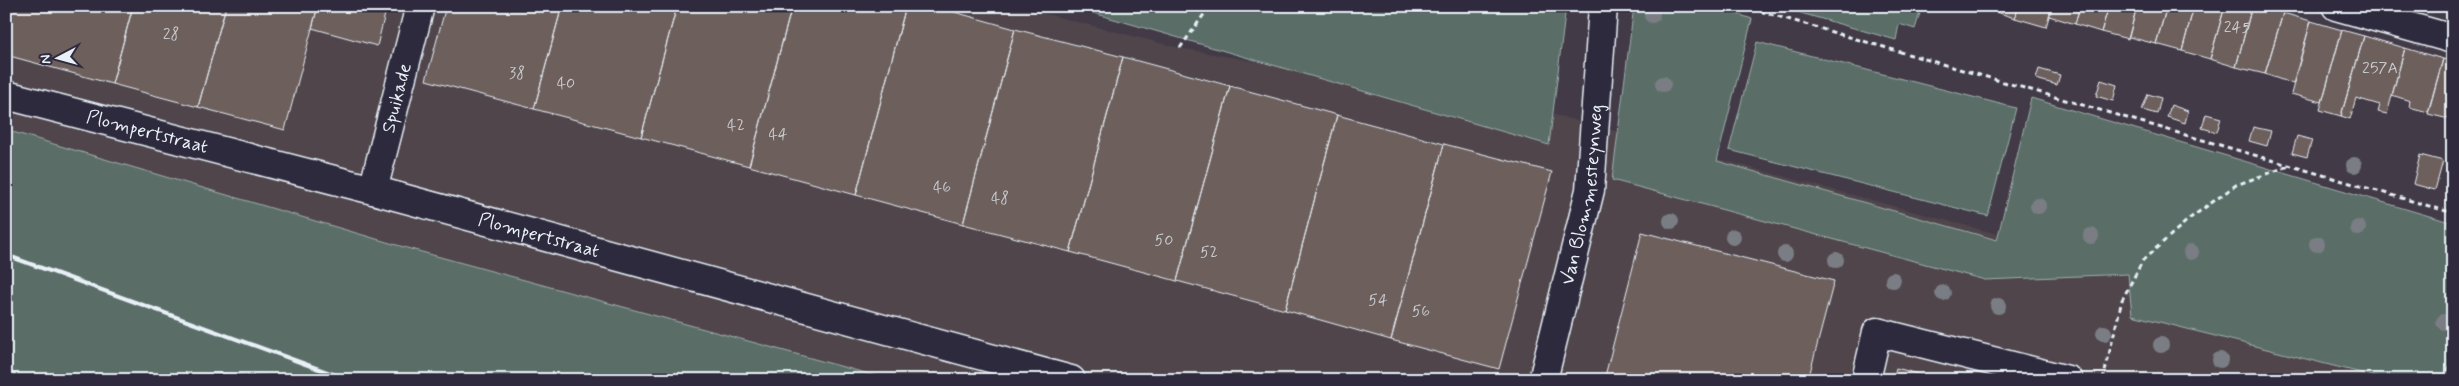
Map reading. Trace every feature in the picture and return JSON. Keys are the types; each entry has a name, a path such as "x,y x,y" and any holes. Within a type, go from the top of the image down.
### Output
{"street":[{"name":"Spuikade","path":"373,190 420,6"},
{"name":"Van Blommesteynweg","path":"1543,380 1590,190 1602,6"},
{"path":"2336,6 2453,39"},
{"name":"Plompertstraat","path":"6,95 373,190 1071,380"},
{"path":"1866,380 1877,332 2068,380"}],"path":[{"path":"1180,48 1210,6"},
{"path":"1743,6 2453,213"},
{"path":"2103,380 2122,300 2143,260 2189,219 2236,185 2290,166"},
{"path":"2445,380 2453,348"}],"shaded area":[{"path":"6,6 1015,6 1180,48 1560,116 2453,357 2453,380 819,380 6,158"}],"green space":[{"path":"1069,6 1566,6 1549,145"},
{"path":"1634,6 1714,6 1752,19 1717,161 1997,240 2031,98 2453,223 2453,380 2389,380 2132,315 2128,274 1985,280 1612,180"},
{"path":"1776,6 1893,6 1920,13 1915,29 1899,24 1896,40"},
{"path":"1757,42 2016,108 1988,216 1729,150"},
{"path":"6,130 407,248 891,380 6,380"}],"building":[{"path":"6,6 133,6 112,84 6,55"},
{"path":"133,6 226,6 198,107 112,84"},
{"path":"226,6 318,6 285,130 198,107"},
{"path":"318,6 387,6 377,46 312,28"},
{"path":"446,6 562,6 534,109 426,80"},
{"path":"562,6 677,6 641,137 534,109"},
{"path":"677,6 792,6 749,166 641,137"},
{"path":"792,6 906,6 856,195 749,166"},
{"path":"906,6 933,6 1015,29 963,224 856,195"},
{"path":"1987,6 2019,6 2015,18 1986,9"},
{"path":"2019,6 2052,6 2046,27 2015,18"},
{"path":"2052,6 2080,6 2075,24 2049,16"},
{"path":"2080,6 2109,6 2101,32 2075,24"},
{"path":"2109,6 2137,6 2128,39 2101,32"},
{"path":"2137,6 2167,6 2156,44 2129,37"},
{"path":"2167,6 2194,6 2182,51 2156,44"},
{"path":"2194,6 2225,6 2210,59 2182,51"},
{"path":"2225,6 2252,6 2236,67 2210,59"},
{"path":"2252,6 2283,13 2265,74 2236,67"},
{"path":"2283,13 2311,21 2293,84 2265,74"},
{"path":"2311,21 2342,30 2322,102 2291,94"},
{"path":"1015,29 1123,57 1070,252 963,224"},
{"path":"2342,30 2364,36 2341,116 2320,110"},
{"path":"2364,36 2405,48 2387,114 2378,112 2380,105 2356,98 2350,119 2341,116"},
{"path":"2405,48 2443,59 2428,112 2409,107 2410,101 2392,95"},
{"path":"1123,57 1230,86 1177,281 1070,252"},
{"path":"2443,59 2453,61 2453,120 2428,114"},
{"path":"2039,69 2060,75 2057,85 2036,79"},
{"path":"2101,80 2117,85 2113,101 2096,96"},
{"path":"1230,86 1337,115 1285,310 1177,281"},
{"path":"2148,94 2161,98 2157,114 2142,110"},
{"path":"2171,105 2188,111 2185,123 2167,117"},
{"path":"2206,114 2221,118 2217,132 2202,128"},
{"path":"1337,115 1444,144 1391,340 1285,310"},
{"path":"2253,127 2271,131 2267,146 2249,141"},
{"path":"2297,136 2312,140 2307,157 2292,153"},
{"path":"1444,144 1552,172 1499,369 1391,340"},
{"path":"2420,155 2443,161 2435,190 2413,184"},
{"path":"1642,232 1834,281 1808,380 1604,380"},
{"path":"1896,368 1942,380 1893,380"}],"railway":[{"path":"6,255 349,380"},
{"path":"132,380 222,375 302,380"}]}
